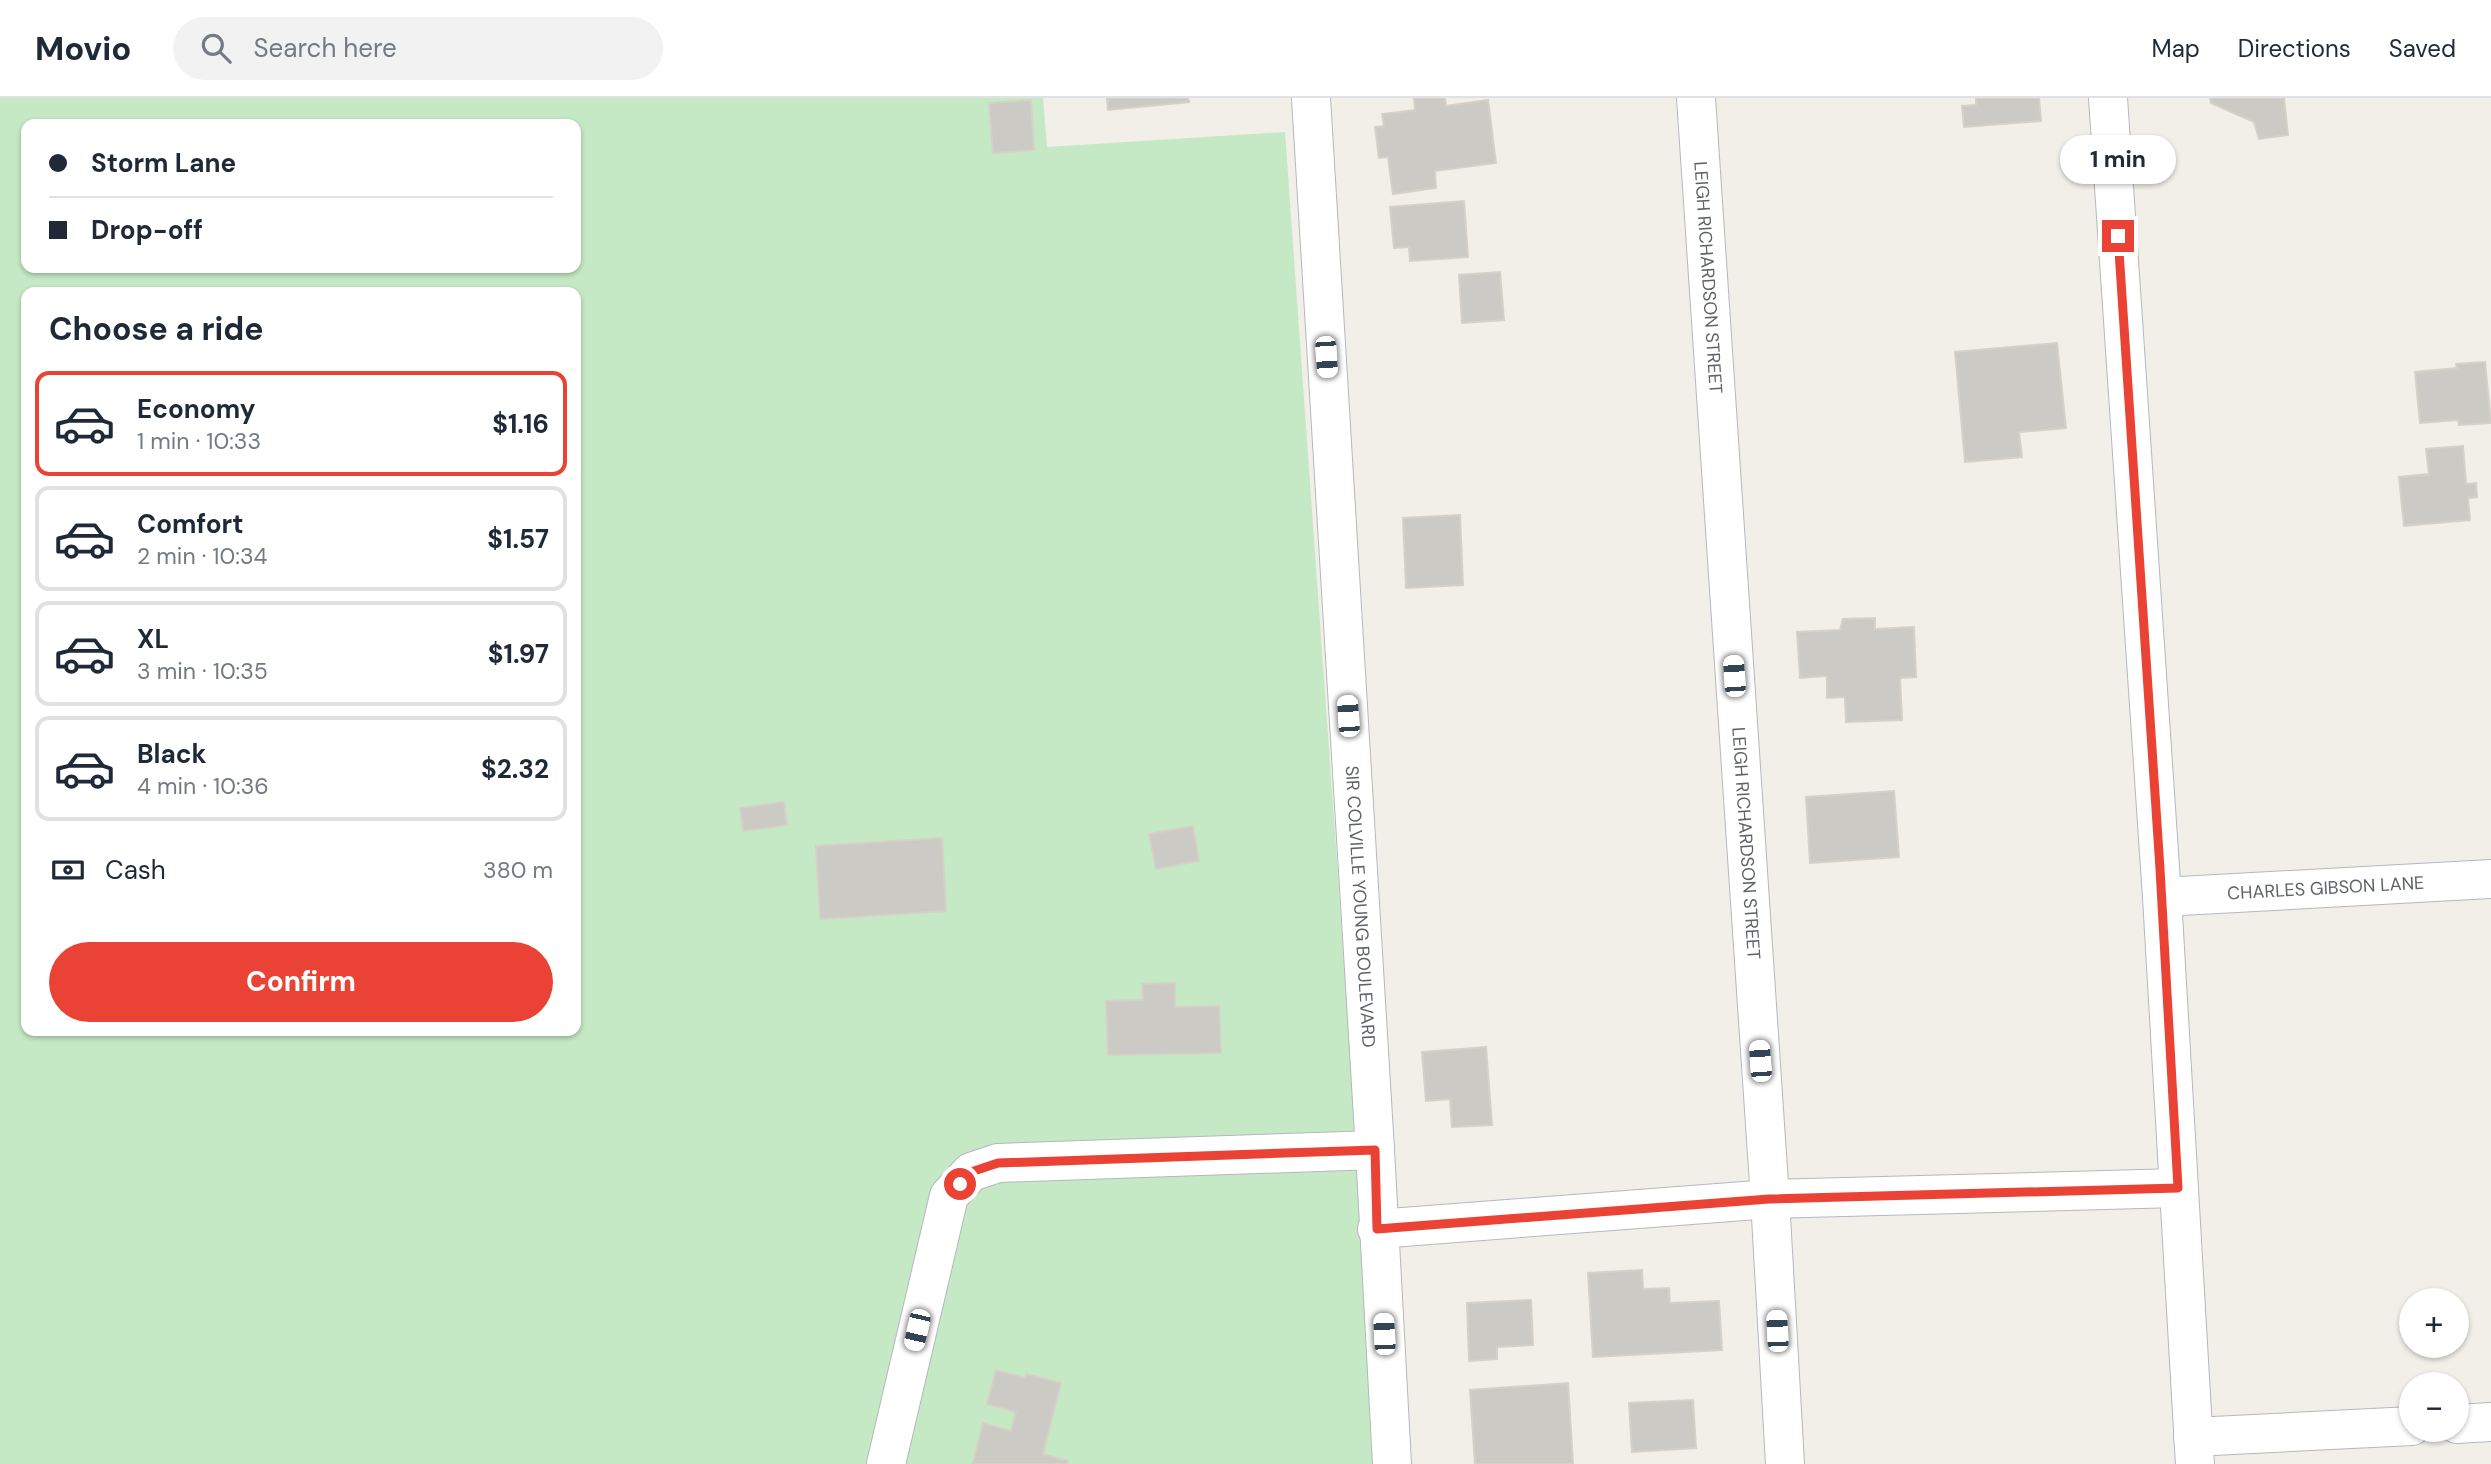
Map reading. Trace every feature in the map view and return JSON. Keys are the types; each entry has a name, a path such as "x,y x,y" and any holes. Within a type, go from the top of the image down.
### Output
{"street":[{"name":"SIR COLVILLE YOUNG BOULEVARD","path":"1311,98 1392,1464"},
{"name":"LEIGH RICHARDSON STREET","path":"1696,98 1785,1464"},
{"path":"2108,98 2162,897 2194,1451 2399,1427"},
{"name":"CHARLES GIBSON LANE","path":"2162,897 2491,879"},
{"path":"886,1464 949,1196 971,1172 998,1163 1375,1150"},
{"path":"1377,1229 1769,1199 2178,1188"},
{"path":"2469,1423 2491,1422"}],"green space":[{"path":"0,98 1043,98 1047,147 1285,132 1380,1464 0,1464"}],"building":[{"path":"1107,98 1188,98 1189,102 1108,110"},
{"path":"1414,98 1445,98 1446,106 1488,100 1496,163 1435,171 1436,188 1393,194 1388,157 1379,158 1375,127 1384,126 1382,114 1415,110"},
{"path":"1976,98 2039,98 2041,121 1964,127 1962,106 1976,105"},
{"path":"2210,98 2284,98 2288,135 2259,139 2254,122 2211,103"},
{"path":"1031,100 1034,150 993,153 989,103"},
{"path":"1464,201 1468,257 1410,261 1409,247 1394,248 1390,207"},
{"path":"1500,272 1504,320 1462,323 1459,275"},
{"path":"2057,343 2066,428 2019,432 2022,457 1965,462 1955,352"},
{"path":"2485,362 2491,423 2459,425 2458,420 2420,423 2415,372 2457,368 2456,364"},
{"path":"2463,446 2466,484 2476,483 2477,497 2468,498 2470,520 2404,526 2399,477 2429,474 2426,449"},
{"path":"1460,515 1463,585 1406,588 1403,518"},
{"path":"1875,618 1875,629 1914,627 1916,677 1900,678 1902,720 1846,722 1845,697 1827,698 1827,676 1800,678 1797,632 1840,630 1843,619"},
{"path":"1894,791 1899,857 1810,863 1806,797"},
{"path":"784,802 787,825 743,831 740,808"},
{"path":"1193,826 1199,861 1156,869 1149,834"},
{"path":"942,838 946,911 820,919 816,846"},
{"path":"1175,983 1175,1007 1219,1006 1221,1053 1108,1055 1106,1001 1143,1000 1142,984"},
{"path":"1486,1047 1492,1125 1452,1127 1450,1099 1426,1101 1422,1052"},
{"path":"1642,1270 1643,1289 1669,1288 1670,1303 1719,1301 1722,1350 1593,1357 1588,1273"},
{"path":"1531,1300 1533,1345 1497,1347 1497,1359 1469,1361 1467,1303"},
{"path":"996,1370 1025,1378 1026,1374 1061,1383 1043,1454 1068,1461 1067,1464 973,1464 983,1423 1011,1431 1016,1412 987,1404"},
{"path":"1568,1383 1573,1464 1475,1464 1470,1390"},
{"path":"1693,1400 1696,1448 1632,1452 1629,1403"}],"route":[{"path":"960,1184 971,1172 998,1163 1375,1150 1377,1229 1769,1199 2178,1188 2160,869 2118,236"}]}
